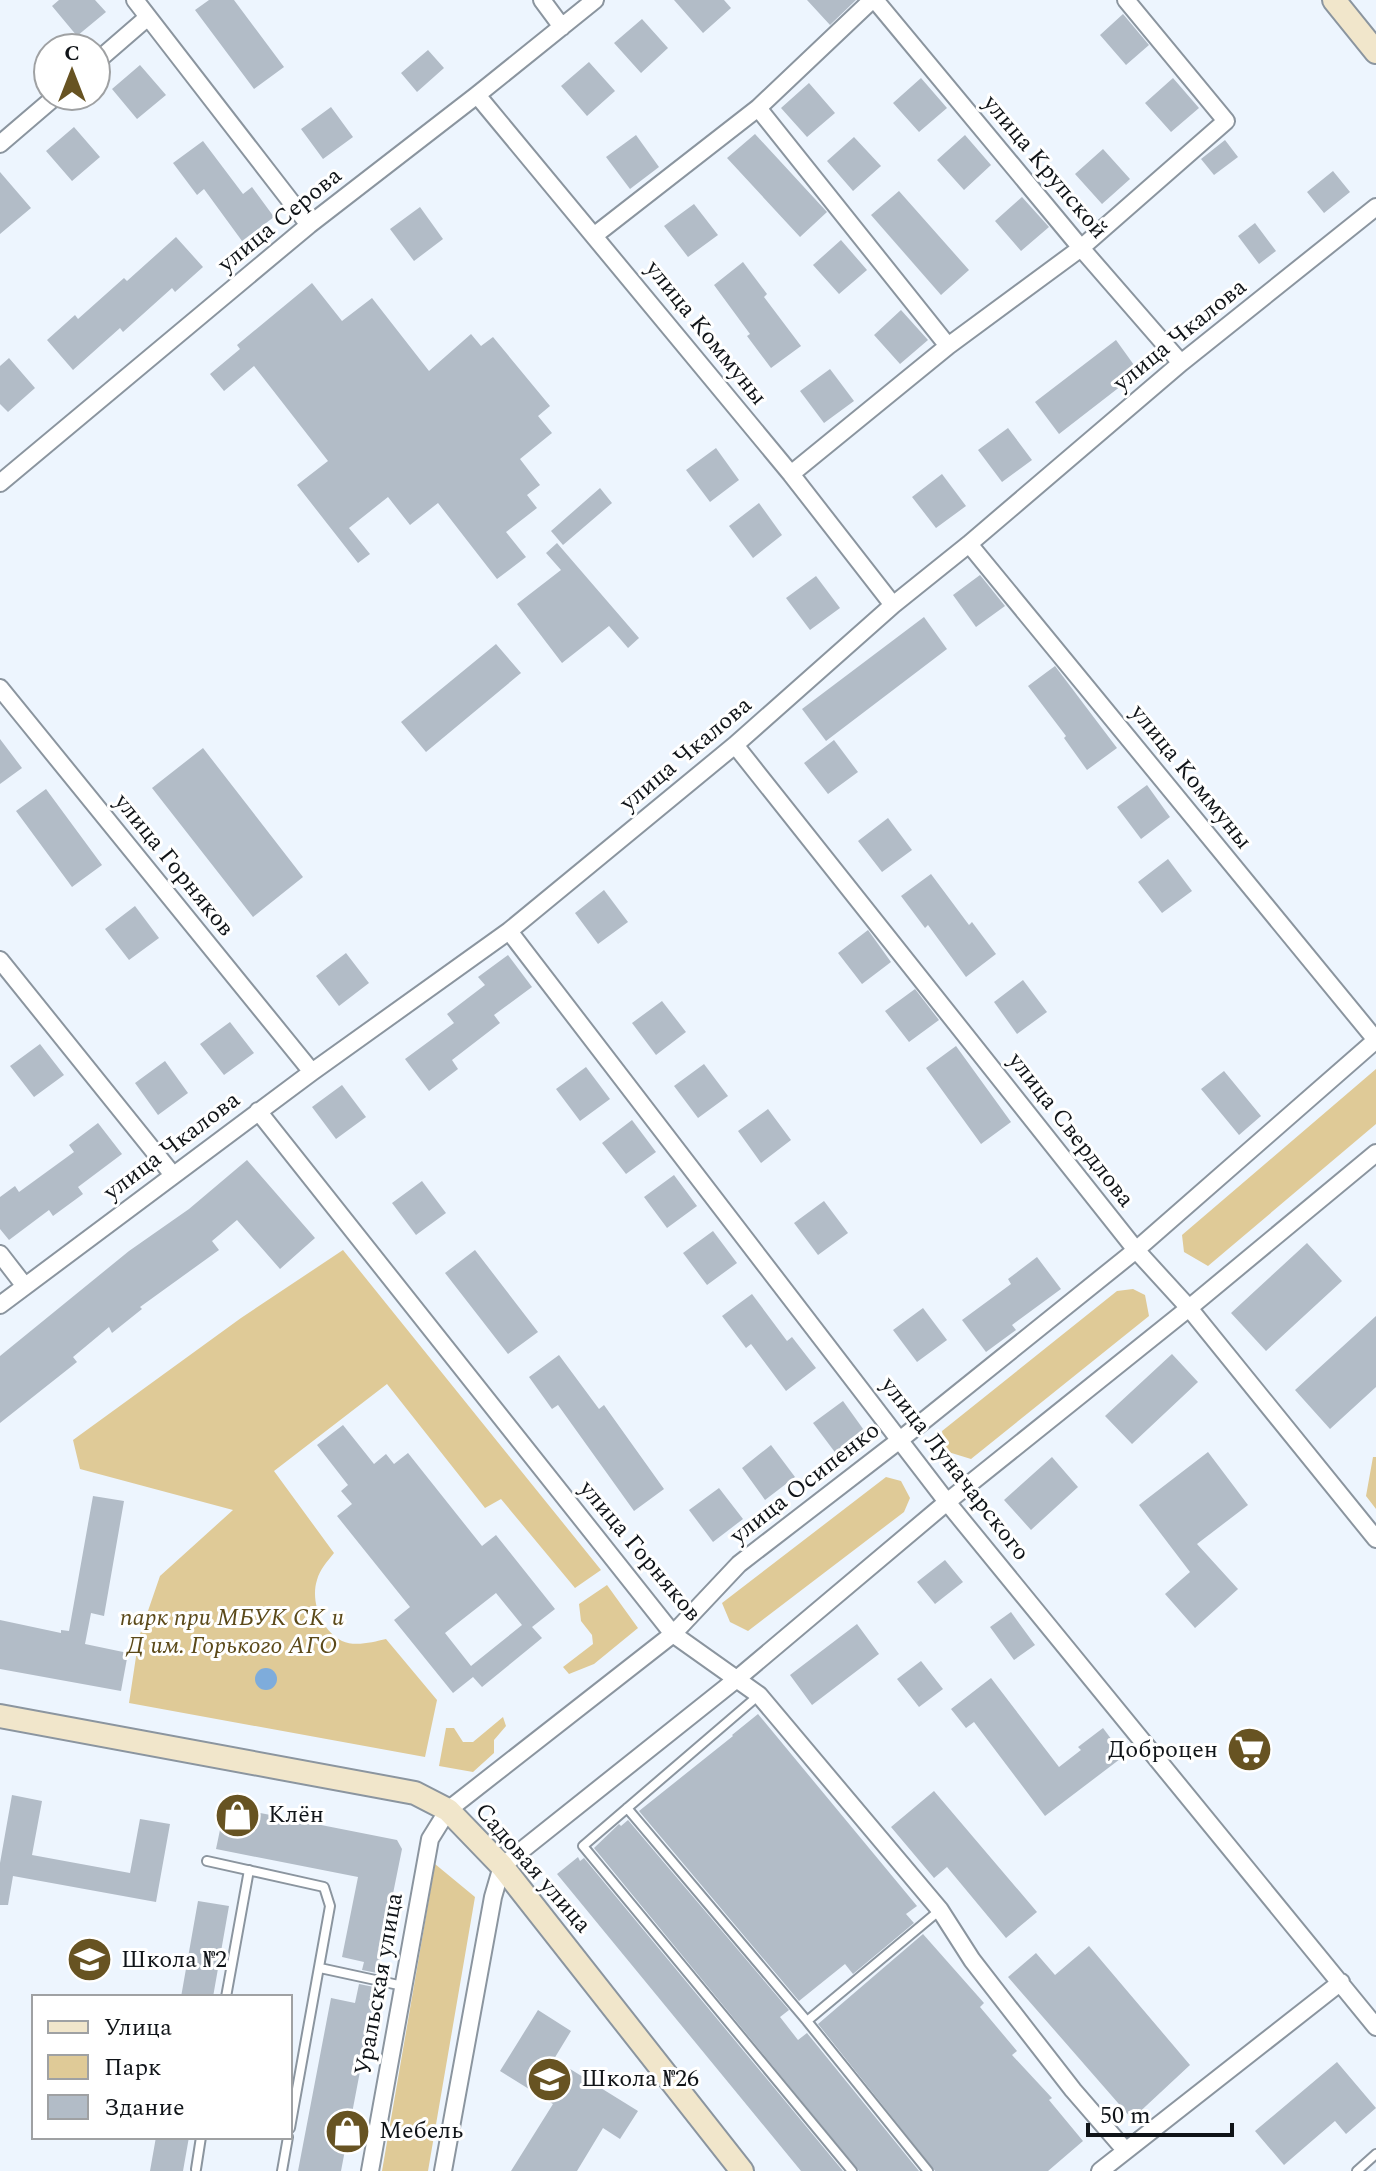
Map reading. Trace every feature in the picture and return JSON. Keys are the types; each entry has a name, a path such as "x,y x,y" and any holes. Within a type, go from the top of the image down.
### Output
{"street":[{"path":"135,0 309,225"},
{"path":"542,0 562,27"},
{"name":"улица Серова","path":"0,483 309,225 595,0"},
{"path":"595,235 758,108 874,0"},
{"name":"улица Крупской","path":"874,0 1181,363"},
{"path":"791,474 948,346 1081,248 1226,121 1126,0"},
{"path":"1334,0 1376,52"},
{"path":"112,48 148,17"},
{"name":"улица Коммуны","path":"477,95 791,474 893,605"},
{"path":"758,108 948,346"},
{"path":"0,144 37,112"},
{"name":"улица Чкалова","path":"0,1305 258,1111 509,931 735,745 893,605 1181,363 1376,207"},
{"name":"улица Коммуны","path":"969,544 1376,1040"},
{"name":"улица Горняков","path":"0,688 312,1072"},
{"name":"улица Свердлова","path":"735,745 1136,1250 1189,1308 1376,1539"},
{"name":"улица Луначарского","path":"509,931 947,1502 1376,2027"},
{"path":"0,960 173,1175"},
{"name":"улица Осипенко","path":"448,1810 673,1634 739,1564 901,1439 1136,1250 1376,1040"},
{"name":"улица Горняков","path":"258,1111 673,1634 759,1695 940,1910 972,1960 1073,2090 1125,2150"},
{"path":"443,2171 493,1897 502,1866 738,1678 947,1502 1376,1153"},
{"path":"0,1254 24,1285"},
{"name":"Садовая улица","path":"0,1716 415,1793 448,1810 502,1866 742,2171"},
{"name":"Уральская улица","path":"370,2171 430,1839 448,1810"},
{"path":"1100,2171 1341,1982"}],"lane":[{"path":"759,1695 583,1846 852,2171"},
{"path":"627,1808 807,2021 928,2171"},
{"path":"207,1861 324,1887 330,1906 292,2117"},
{"path":"226,1995 249,1870"},
{"path":"807,2021 940,1910"},
{"path":"320,1968 403,1986"},
{"path":"199,2170 201,2139"},
{"path":"282,2171 288,2139"},
{"path":"1357,2171 1376,2154"}],"green space":[{"path":"1376,1069 1376,1124 1208,1266 1184,1252 1182,1235"},
{"name":"парк при МБУК СК и Д им. Горького АГО","path":"343,1250 601,1570 575,1588 501,1499 485,1508 387,1384 274,1471 334,1553 320,1572 315,1589 323,1623 347,1643 386,1639 437,1700 425,1757 129,1703 139,1637 160,1576 233,1510 80,1469 73,1440 241,1318"},
{"path":"1133,1289 1145,1295 1149,1316 971,1459 945,1451 942,1431 1117,1291"},
{"path":"1373,1457 1376,1457 1376,1509 1366,1496"},
{"path":"886,1477 901,1481 910,1498 904,1512 748,1631 730,1622 722,1603"},
{"path":"607,1585 638,1628 594,1664 569,1674 563,1667 593,1644 592,1635 581,1621 579,1604"},
{"path":"503,1717 506,1726 494,1740 494,1753 473,1772 439,1766 446,1728 454,1728 463,1742 473,1742"},
{"path":"435,1864 475,1897 428,2171 382,2171"}],"water":[{"path":"266,1668 274,1671 277,1679 274,1687 266,1690 258,1687 255,1679 258,1671"}],"building":[{"path":"59,0 95,0 106,12 82,32 74,32 52,6"},
{"path":"209,0 234,0 284,67 254,89 195,10"},
{"path":"674,0 724,0 731,8 703,33"},
{"path":"807,0 856,0 830,25"},
{"path":"1123,14 1149,45 1126,65 1100,35"},
{"path":"642,19 668,48 641,73 614,43"},
{"path":"428,50 444,68 417,92 401,73"},
{"path":"589,62 615,91 587,116 561,86"},
{"path":"140,65 166,95 137,119 112,89"},
{"path":"921,78 947,108 919,132 893,103"},
{"path":"1173,78 1199,108 1171,132 1145,103"},
{"path":"809,83 835,113 807,137 781,108"},
{"path":"331,107 353,137 323,159 301,129"},
{"path":"74,127 100,157 72,181 46,151"},
{"path":"755,134 827,212 800,237 727,158"},
{"path":"636,135 659,167 630,189 606,157"},
{"path":"965,135 991,165 964,190 937,160"},
{"path":"854,137 881,166 853,191 827,161"},
{"path":"1225,140 1238,157 1214,175 1201,159"},
{"path":"203,141 243,194 252,187 274,217 242,241 204,189 197,195 173,163"},
{"path":"1103,149 1130,179 1102,204 1075,174"},
{"path":"1333,171 1350,192 1324,213 1307,192"},
{"path":"0,172 31,208 0,234"},
{"path":"899,191 969,270 941,295 871,215"},
{"path":"1022,197 1049,227 1021,251 995,221"},
{"path":"694,204 718,235 688,257 664,226"},
{"path":"420,207 443,239 414,261 390,229"},
{"path":"1255,223 1276,251 1259,264 1238,236"},
{"path":"176,237 203,267 175,292 172,288 123,332 120,328 73,370 47,340 75,315 78,319 124,278 127,281"},
{"path":"841,240 867,270 839,294 813,265"},
{"path":"743,262 767,294 764,297 801,346 771,368 714,285"},
{"path":"312,283 342,321 372,298 429,371 471,334 481,346 493,337 550,406 538,416 552,433 520,459 540,485 527,495 537,508 506,532 526,557 497,579 438,503 410,525 388,497 349,528 370,554 358,563 297,485 328,461 254,366 224,391 210,374 240,349 237,345"},
{"path":"901,310 928,340 900,364 874,335"},
{"path":"1116,340 1139,372 1059,434 1035,402"},
{"path":"9,358 35,388 8,412 0,404 0,366"},
{"path":"830,369 854,401 824,423 800,391"},
{"path":"1008,428 1032,460 1002,482 978,450"},
{"path":"716,448 739,480 710,502 686,470"},
{"path":"942,474 966,506 936,528 912,497"},
{"path":"600,488 612,503 563,545 551,531"},
{"path":"759,503 782,535 753,558 729,526"},
{"path":"557,543 639,638 628,648 609,626 562,663 517,604 561,570 546,553"},
{"path":"980,575 1005,606 976,627 953,595"},
{"path":"816,576 840,608 810,630 786,598"},
{"path":"924,617 947,649 826,741 802,709"},
{"path":"496,644 521,673 426,752 401,722"},
{"path":"1055,666 1117,748 1087,770 1028,686"},
{"path":"0,739 22,768 0,784"},
{"path":"834,740 858,772 828,794 804,763"},
{"path":"203,748 303,877 253,917 152,788"},
{"path":"1147,785 1170,817 1141,839 1117,807"},
{"path":"46,789 102,865 72,887 16,811"},
{"path":"888,818 912,850 882,872 858,841"},
{"path":"1168,859 1192,891 1162,913 1138,882"},
{"path":"931,874 969,925 972,922 996,954 966,977 928,925 925,928 901,896"},
{"path":"604,890 628,922 598,944 575,913"},
{"path":"135,906 159,938 129,960 105,929"},
{"path":"868,930 891,962 862,984 838,953"},
{"path":"346,953 369,983 339,1006 316,976"},
{"path":"508,955 532,987 494,1015 500,1023 452,1060 458,1069 429,1091 405,1059 454,1023 447,1014 485,985 478,977"},
{"path":"1023,980 1047,1012 1017,1034 994,1002"},
{"path":"915,989 939,1020 909,1042 885,1011"},
{"path":"662,1001 686,1032 656,1055 632,1023"},
{"path":"230,1022 254,1053 224,1075 200,1044"},
{"path":"40,1044 64,1075 34,1097 10,1066"},
{"path":"956,1046 1011,1122 981,1144 926,1068"},
{"path":"165,1061 188,1093 158,1115 135,1083"},
{"path":"704,1064 728,1096 698,1118 674,1086"},
{"path":"586,1067 610,1099 580,1121 556,1089"},
{"path":"1224,1071 1261,1116 1239,1135 1201,1089"},
{"path":"342,1085 366,1117 336,1139 312,1107"},
{"path":"768,1109 791,1140 761,1163 738,1131"},
{"path":"632,1120 656,1152 626,1174 602,1143"},
{"path":"98,1123 122,1154 78,1187 83,1194 53,1216 49,1210 9,1240 0,1229 0,1197 15,1186 19,1192 74,1152 69,1145"},
{"path":"247,1160 315,1238 280,1269 237,1220 212,1241 219,1250 140,1307 142,1309 112,1333 109,1327 73,1357 77,1362 0,1423 0,1356"},
{"path":"674,1175 697,1206 667,1228 644,1197"},
{"path":"422,1181 446,1213 416,1235 392,1203"},
{"path":"824,1201 848,1233 818,1255 794,1223"},
{"path":"713,1231 737,1263 707,1285 683,1253"},
{"path":"1307,1243 1342,1281 1266,1351 1231,1313"},
{"path":"475,1250 538,1332 508,1354 445,1273"},
{"path":"1037,1257 1061,1289 1012,1325 1016,1330 986,1352 962,1320 1011,1284 1008,1279"},
{"path":"752,1294 787,1341 792,1337 816,1368 786,1391 751,1344 746,1348 722,1316"},
{"path":"923,1308 947,1340 917,1362 893,1330"},
{"path":"1376,1316 1376,1387 1330,1429 1295,1390"},
{"path":"1172,1354 1198,1382 1132,1444 1105,1416"},
{"path":"559,1355 599,1409 604,1405 664,1489 634,1511 558,1405 552,1409 529,1377"},
{"path":"843,1401 866,1433 837,1455 813,1423"},
{"path":"343,1425 374,1464 386,1454 394,1464 408,1453 482,1546 496,1535 555,1609 532,1627 542,1638 482,1687 473,1677 453,1693 394,1620 410,1607 337,1516 352,1504 341,1491 348,1485 317,1445","holes":["496,1593 522,1625 471,1666 445,1633"]},
{"path":"771,1445 795,1477 765,1500 742,1468"},
{"path":"1208,1452 1248,1505 1197,1544 1238,1589 1195,1628 1165,1594 1190,1572 1139,1505"},
{"path":"1052,1457 1078,1487 1031,1530 1004,1500"},
{"path":"719,1488 743,1519 713,1542 689,1510"},
{"path":"93,1496 124,1501 104,1616 91,1613 85,1644 128,1653 121,1691 0,1669 0,1620 61,1633 61,1630 69,1631"},
{"path":"945,1560 963,1582 935,1604 917,1582"},
{"path":"1011,1612 1035,1645 1014,1660 990,1627"},
{"path":"857,1624 879,1654 812,1705 790,1675"},
{"path":"921,1661 943,1689 919,1707 897,1679"},
{"path":"991,1678 1059,1767 1103,1728 1124,1756 1045,1816 974,1722 966,1728 951,1709"},
{"path":"758,1714 917,1906 906,1914 914,1923 853,1974 845,1964 799,2001 639,1811"},
{"path":"934,1791 1037,1912 1006,1938 947,1867 934,1878 891,1827"},
{"path":"12,1795 42,1801 32,1855 130,1873 140,1819 170,1824 156,1902 13,1876 8,1905 0,1905 0,1863"},
{"path":"225,1806 397,1840 402,1849 377,1973 362,1970 364,1962 342,1957 358,1877 216,1849"},
{"path":"628,1820 789,2010 780,2017 798,2040 807,2033 919,2171 859,2171 594,1848 619,1824 621,1826"},
{"path":"578,1857 580,1861 584,1858 843,2171 801,2171 557,1874"},
{"path":"198,1901 229,1906 213,1995 181,1995"},
{"path":"923,1934 984,2003 980,2007 1017,2051 1012,2055 1052,2098 1049,2100 1083,2141 1048,2171 935,2171 818,2024"},
{"path":"1089,1946 1190,2065 1132,2119 1008,1977 1036,1953 1055,1975"},
{"path":"359,1984 374,1987 374,1998 341,2171 298,2171 331,1998 355,2003"},
{"path":"538,2010 571,2031 554,2059 638,2111 620,2139 603,2128 577,2171 511,2171 553,2104 500,2071"},
{"path":"1337,2062 1376,2108 1346,2134 1335,2121 1284,2165 1255,2131"},
{"path":"156,2139 189,2139 183,2171 150,2171"}],"place":[{"name":"Доброцен","path":"1249,1750"},
{"name":"Клён","path":"237,1815"},
{"name":"Школа №2","path":"90,1960"},
{"name":"Школа №26","path":"550,2079"},
{"name":"Мебель","path":"348,2131"}]}
